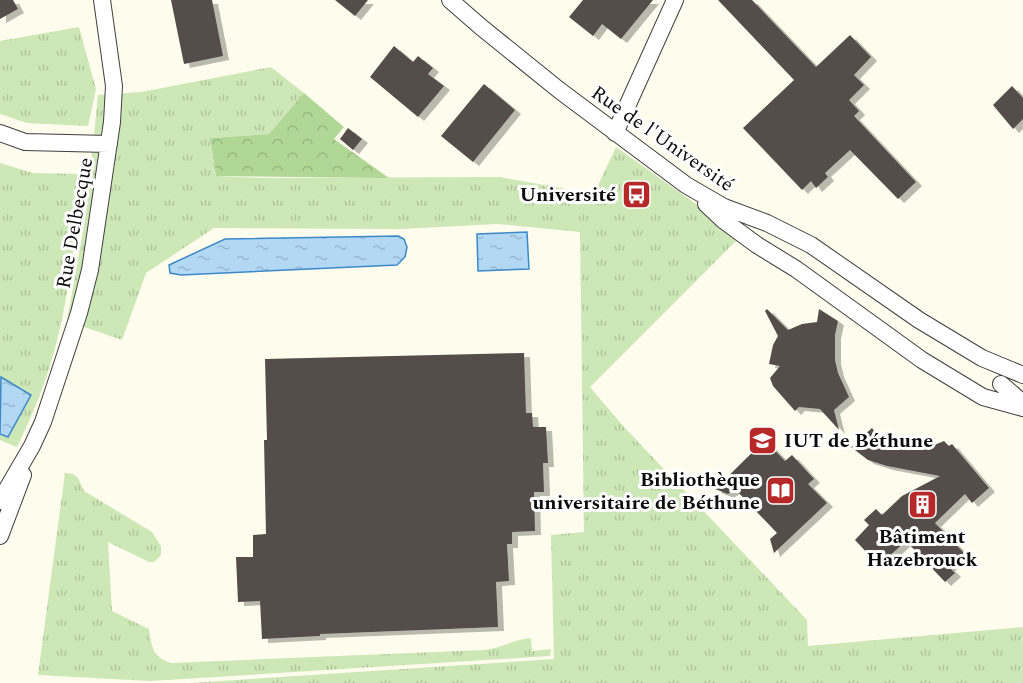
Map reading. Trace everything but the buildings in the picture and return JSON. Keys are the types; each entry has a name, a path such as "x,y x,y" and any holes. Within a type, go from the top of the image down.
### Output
{"street":[{"name":"Rue Delbecque","path":"0,536 32,446 52,399 80,313 90,270 109,144 114,86 102,0"},
{"name":"Rue de l'Université","path":"450,0 615,133 686,185 724,207 796,237 919,320 982,358 1023,375"},
{"path":"615,133 675,0"},
{"path":"0,133 25,142 109,144"},
{"path":"686,185 733,227 796,269 922,360 983,397 1023,408"},
{"path":"1000,384 1023,403"},
{"name":"Rue Delbecque","path":"0,501 32,446"}],"green space":[{"path":"79,27 96,89 88,126 27,123 0,114 0,41"},
{"path":"271,67 304,93 269,134 210,138 216,176 262,178 499,177 594,194 616,147 741,236 590,387 624,427 807,620 808,646 1023,627 1023,683 190,683 554,659 551,535 584,532 580,232 497,224 401,229 214,228 146,273 122,340 67,321 86,214 98,95 141,92"},
{"path":"304,93 344,127 334,139 389,178 216,176 210,138 269,134"},
{"path":"0,163 33,173 83,174 72,264 60,330 42,388 17,447 0,440"},
{"path":"65,473 73,474 78,478 84,491 152,532 161,546 161,555 154,562 149,562 108,542 112,611 149,629 156,654 171,663 484,650 531,638 532,651 551,649 550,656 150,681 38,675"}],"water":[{"path":"527,232 529,269 478,271 477,234"},
{"path":"398,236 404,239 407,247 405,257 397,265 181,275 170,273 169,265 225,239"},
{"path":"1,377 31,395 8,437 0,434"}],"place":[{"name":"Université","path":"637,194"},
{"name":"IUT de Béthune","path":"763,440"},
{"name":"Bibliothèque universitaire de Béthune","path":"781,491"},
{"name":"Bâtiment Hazebrouck","path":"922,505"}]}
